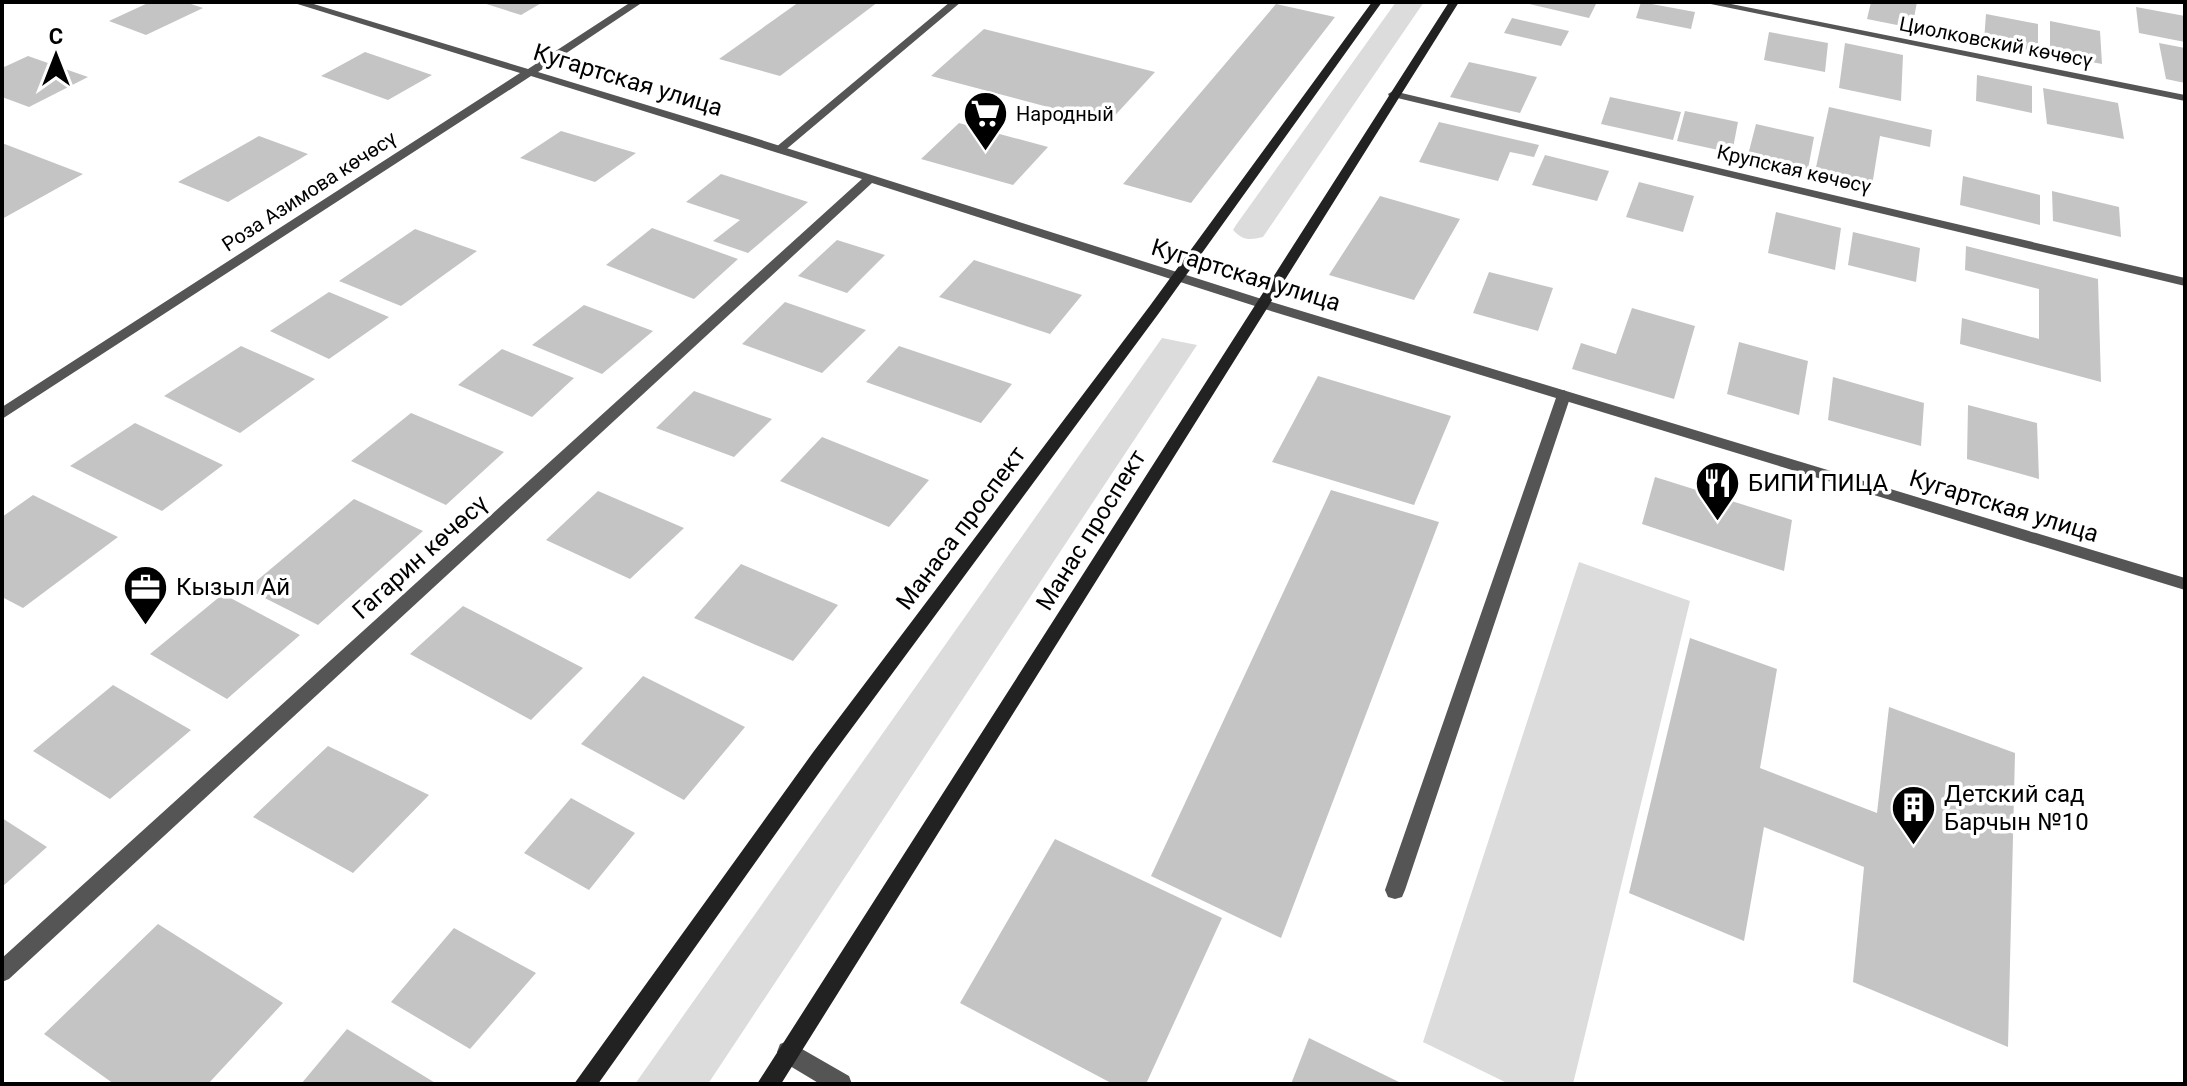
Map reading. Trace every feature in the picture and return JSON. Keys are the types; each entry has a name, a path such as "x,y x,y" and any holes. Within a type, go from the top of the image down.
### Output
{"main road":[{"name":"Манаса проспект","path":"585,1084 820,757 1178,276 1377,2"},
{"name":"Манас проспект","path":"768,1084 1454,2"}],"street":[{"name":"Кугартская улица","path":"296,2 870,178 1263,304 2185,584"},
{"name":"Роза Азимова көчөсү","path":"2,414 638,2"},
{"path":"779,150 956,2"},
{"name":"Циолковский көчөсү","path":"1706,2 2185,98"},
{"name":"Крупская көчөсү","path":"1393,94 2185,282"},
{"name":"Гагарин көчөсү","path":"2,972 870,178"},
{"path":"1395,890 1564,395"},
{"path":"788,1052 841,1084"}],"shaded area":[{"path":"1396,2 1424,2 1263,237 1243,238 1233,230 1236,225"},
{"path":"1162,338 1197,345 708,1084 635,1084"},
{"path":"1579,562 1690,601 1573,1084 1509,1084 1423,1042"}],"building":[{"path":"150,2 185,2 203,8 146,35 109,21"},
{"path":"480,2 543,2 521,15"},
{"path":"799,2 878,2 780,76 719,59"},
{"path":"1521,2 1597,2 1589,18"},
{"path":"1641,2 1695,12 1691,29 1636,18"},
{"path":"1871,2 1917,2 1912,28 1867,19"},
{"path":"1276,4 1335,17 1191,203 1123,184"},
{"path":"2136,7 2185,16 2185,42 2139,33"},
{"path":"1986,14 2038,24 2038,52 1984,41"},
{"path":"1512,18 1569,31 1561,46 1504,33"},
{"path":"2050,21 2100,31 2102,64 2050,54"},
{"path":"984,29 1155,72 1108,123 931,76"},
{"path":"1769,32 1828,43 1825,72 1764,60"},
{"path":"1845,43 1903,55 1901,101 1839,88"},
{"path":"2159,43 2185,48 2185,83 2166,79"},
{"path":"365,52 432,75 388,100 321,76"},
{"path":"28,56 88,77 29,107 2,97 2,68"},
{"path":"1469,62 1537,77 1520,113 1450,97"},
{"path":"1977,75 2032,86 2032,113 1976,101"},
{"path":"2043,88 2118,103 2124,139 2047,124"},
{"path":"1610,97 1681,112 1673,140 1601,124"},
{"path":"1829,107 1932,130 1930,147 1880,136 1872,186 1815,172"},
{"path":"1685,111 1738,122 1732,153 1677,141"},
{"path":"1439,122 1539,145 1534,157 1510,152 1498,181 1419,162"},
{"name":"Народный","path":"959,123 1048,147 1013,185 921,159"},
{"path":"1756,124 1814,137 1808,169 1748,155"},
{"path":"561,131 636,153 595,182 520,158"},
{"path":"259,136 308,154 228,202 178,182"},
{"path":"2,143 83,174 2,219"},
{"path":"1545,155 1609,171 1597,201 1532,185"},
{"path":"721,174 808,202 748,253 713,241 740,220 686,202"},
{"path":"1963,176 2040,195 2040,225 1960,205"},
{"path":"1639,182 1694,196 1683,232 1626,217"},
{"path":"2052,191 2119,207 2121,237 2053,221"},
{"path":"1380,196 1460,219 1414,300 1329,275"},
{"path":"1776,212 1841,228 1835,270 1768,253"},
{"path":"652,228 738,259 694,299 606,265"},
{"path":"415,229 477,251 401,306 339,281"},
{"path":"1853,232 1920,248 1916,282 1848,265"},
{"path":"837,240 885,255 847,293 798,276"},
{"path":"1966,246 2098,279 2101,382 1960,344 1962,318 2039,339 2039,289 1965,270"},
{"path":"974,260 1082,295 1050,334 939,297"},
{"path":"1489,272 1553,288 1538,331 1473,313"},
{"path":"329,292 389,317 329,359 270,331"},
{"path":"785,302 866,330 822,373 742,344"},
{"path":"584,305 653,331 602,374 532,345"},
{"path":"1632,308 1695,326 1674,399 1572,369 1581,343 1616,354"},
{"path":"1739,342 1808,361 1799,415 1727,394"},
{"path":"241,346 315,379 240,433 164,396"},
{"path":"899,346 1012,384 981,423 866,382"},
{"path":"502,349 574,378 532,417 458,385"},
{"path":"1318,376 1451,416 1414,505 1272,462"},
{"path":"1833,377 1924,403 1921,446 1828,420"},
{"path":"694,391 772,419 734,457 656,428"},
{"path":"1968,405 2037,423 2039,479 1967,459"},
{"path":"411,413 504,452 446,505 351,461"},
{"path":"135,423 223,465 162,511 70,466"},
{"path":"822,437 929,480 889,527 780,481"},
{"name":"БИПИ ПИЦА","path":"1655,477 1792,520 1784,571 1642,524"},
{"path":"1331,490 1439,522 1281,938 1151,876"},
{"path":"598,491 684,528 630,579 546,540"},
{"path":"33,495 118,537 23,608 2,597 2,517"},
{"path":"354,499 423,531 318,625 247,589"},
{"path":"741,564 838,605 793,661 694,618"},
{"path":"223,594 300,635 227,699 150,654"},
{"path":"463,606 583,668 531,720 410,654"},
{"name":"Детский сад Барчын №10","path":"1690,638 1777,669 1760,768 1877,813 1889,707 2015,753 2008,1047 1853,982 1864,867 1764,827 1744,941 1629,893"},
{"path":"643,676 745,727 684,800 581,744"},
{"path":"113,685 191,730 110,799 33,751"},
{"path":"328,746 429,795 353,873 253,817"},
{"path":"571,798 635,833 589,890 524,853"},
{"path":"2,818 47,847 2,887"},
{"path":"1055,839 1222,918 1146,1084 1113,1084 960,1003"},
{"path":"158,924 283,1003 208,1084 114,1084 44,1034"},
{"path":"454,928 536,973 470,1049 391,1002"},
{"path":"347,1029 437,1084 301,1084"},
{"path":"1309,1038 1403,1084 1291,1084"}],"place":[{"name":"Народный","path":"985,153"},
{"name":"БИПИ ПИЦА","path":"1717,522"},
{"name":"Кызыл Ай","path":"145,626"},
{"name":"Детский сад Барчын №10","path":"1913,847"}]}
